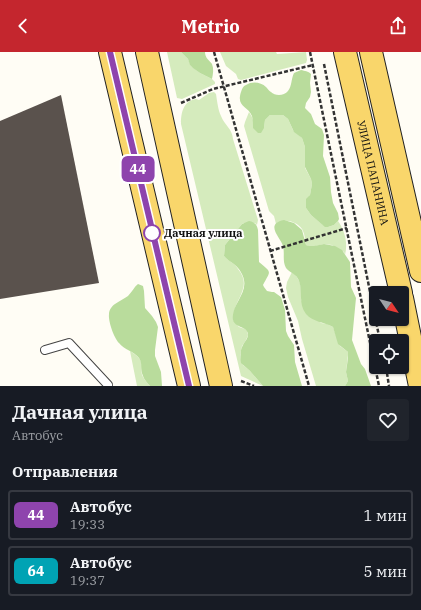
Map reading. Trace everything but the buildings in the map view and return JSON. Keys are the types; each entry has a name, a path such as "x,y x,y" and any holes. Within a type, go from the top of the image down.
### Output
{"main road":[{"path":"110,52 189,386"},
{"path":"147,52 229,383"},
{"name":"УЛИЦА ПАПАНИНА","path":"345,52 399,286"},
{"path":"371,52 421,271"},
{"name":"УЛИЦА ПАПАНИНА","path":"408,326 420,386"}],"lane":[{"path":"45,350 69,343 106,386"}],"path":[{"path":"214,52 309,386"},
{"path":"310,52 379,386"},
{"path":"323,60 379,334"},
{"path":"180,103 223,86 312,65"},
{"path":"270,251 347,228"},
{"path":"387,374 389,386"},
{"path":"229,383 254,386"}],"green space":[{"path":"167,52 181,52 188,59 191,66 200,73 212,79 215,84 182,99 177,98"},
{"path":"181,52 205,52 206,57 213,66 212,79 193,68 188,59"},
{"path":"220,52 276,52 277,54 306,52 307,60 306,63 241,80 238,79 236,74 226,66"},
{"path":"301,70 311,74 311,92 305,108 311,114 315,124 322,129 324,135 323,156 330,177 333,203 338,213 338,221 334,225 328,227 325,227 311,215 306,208 306,199 310,195 312,184 305,167 305,147 302,138 294,132 288,119 283,115 270,115 265,120 264,128 261,133 258,133 253,128 252,116 240,101 243,88 245,85 251,83 262,84 270,92 275,94 280,95 286,93 289,89 294,73"},
{"path":"214,92 216,94 220,114 232,135 258,220 257,225 255,223 242,224 225,245 224,256 237,267 244,280 243,290 234,311 233,318 239,327 247,331 248,335 242,346 240,355 241,360 243,365 263,386 241,376 181,124 182,112 188,102 196,99 199,100 209,93"},
{"path":"249,112 253,120 264,128 265,120 270,115 283,115 288,119 293,130 302,138 305,147 305,168 312,184 310,195 306,203 306,208 311,215 323,225 328,227 334,225 338,221 345,237 345,255 344,252 332,245 324,244 311,247 306,245 302,229 293,222 283,221 276,224 274,216 269,211 244,126"},
{"path":"284,220 294,223 302,230 306,245 314,246 324,244 335,246 342,250 350,262 351,287 356,298 352,340 371,386 345,386 348,381 346,372 348,352 338,344 333,327 312,319 306,314 301,302 301,289 299,281 297,277 286,268 284,263 283,246 274,228 278,222"},
{"path":"249,221 254,223 258,228 259,262 269,272 263,285 267,291 274,292 281,297 285,310 286,331 294,345 295,362 302,386 263,386 241,363 241,349 247,339 248,334 246,330 234,323 233,314 244,289 243,276 238,268 224,256 225,245 242,224"},
{"path":"292,272 300,284 301,300 321,323 333,327 340,346 348,352 346,372 348,381 345,386 316,386 298,321 286,288"},
{"path":"138,284 143,286 145,308 152,316 158,327 155,356 161,372 162,386 150,386 148,384 143,376 139,358 119,343 110,325 109,314 111,308 128,296"},
{"path":"130,351 140,359 142,375 150,386 137,386"}],"bus line":[{"name":"44","path":"110,52 189,386"}],"place":[{"name":"Дачная улица","path":"152,233"}]}
